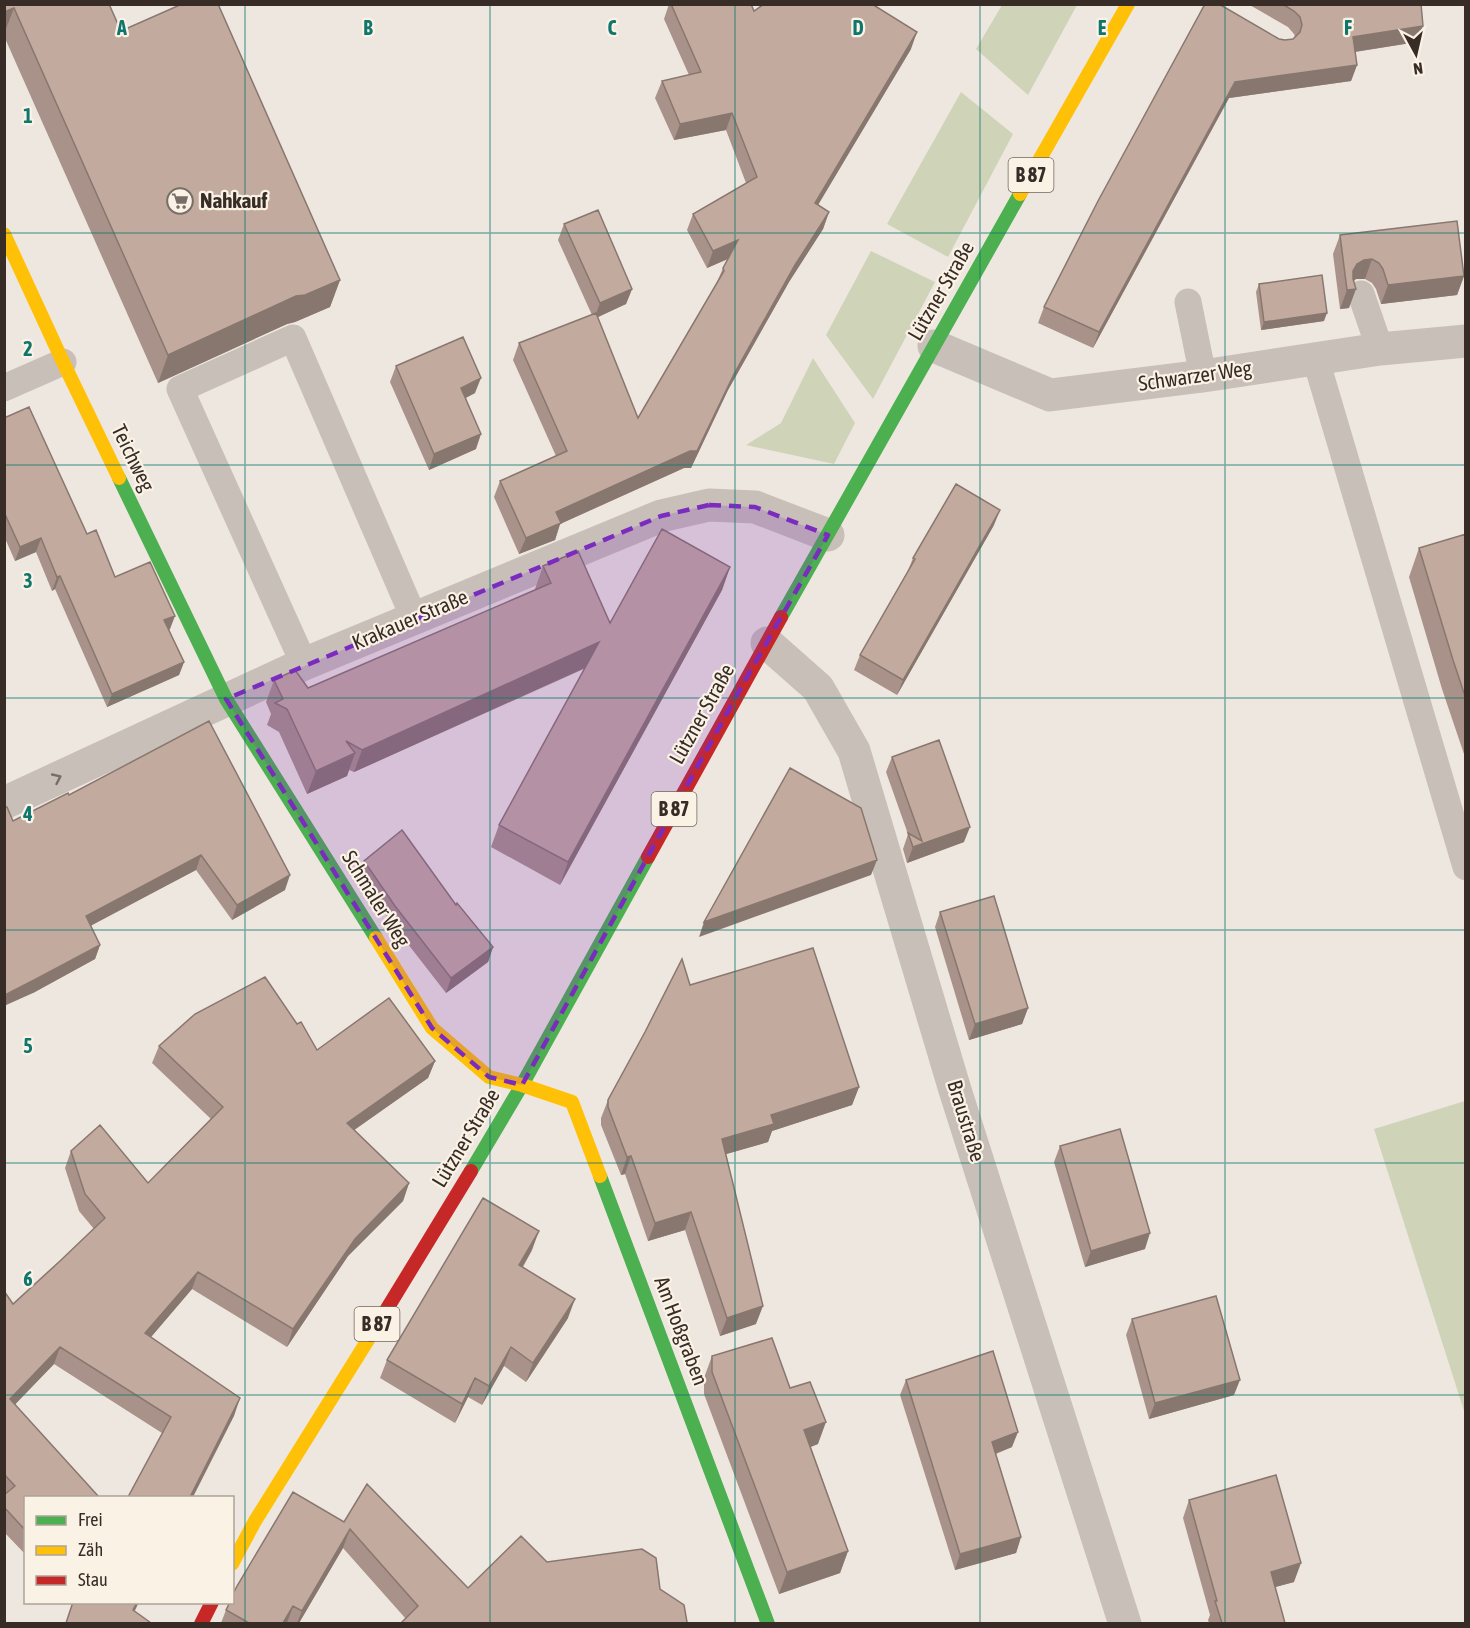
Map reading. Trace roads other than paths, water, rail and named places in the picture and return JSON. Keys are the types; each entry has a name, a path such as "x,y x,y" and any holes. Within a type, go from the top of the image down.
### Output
{"main road":[{"name":"Lützner Straße","path":"234,1560 255,1521 433,1235 522,1085 736,696 1128,4"},
{"name":"Teichweg","path":"4,234 63,362 226,699"},
{"name":"Schmaler Weg","path":"226,699 432,1028 489,1077 522,1085"},
{"name":"Am Hoßgraben","path":"522,1085 572,1102 768,1623"},
{"path":"201,1623 211,1604"}],"street":[{"name":"Schwarzer Weg","path":"934,346 1050,395 1466,340"},
{"name":"Krakauer Straße","path":"4,803 304,664 661,516 709,505 755,507 828,535"},
{"name":"Braustraße","path":"767,644 818,688 854,751 956,1090 1125,1623"}],"lane":[{"path":"1361,294 1380,350"},
{"path":"1188,302 1203,376"},
{"path":"304,664 180,389 293,338 414,618"},
{"path":"1316,360 1466,867"},
{"path":"4,388 63,362"}],"place":[{"name":"Nahkauf","path":"180,201"}]}
